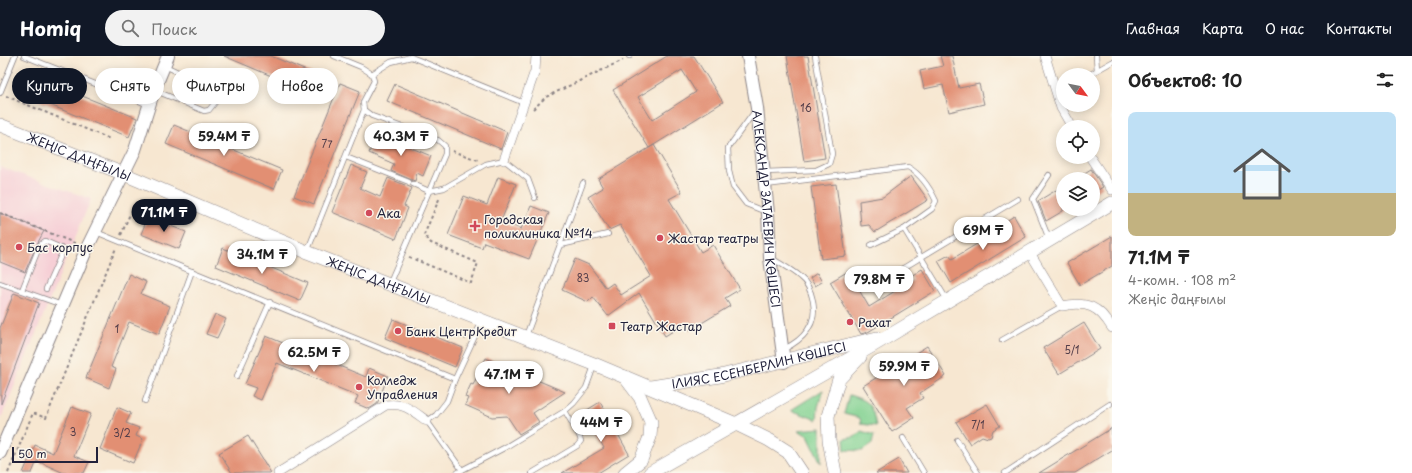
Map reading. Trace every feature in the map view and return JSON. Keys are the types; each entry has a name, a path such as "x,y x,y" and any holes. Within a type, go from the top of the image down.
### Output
{"main road":[{"name":"ЖЕҢІС ДАҢҒЫЛЫ","path":"0,126 124,174 307,252 526,336 651,387 769,440 788,452 802,473"},
{"path":"650,473 872,346 1049,239 1112,203"},
{"name":"ІЛИЯС ЕСЕНБЕРЛИН КӨШЕСІ","path":"651,387 720,376 784,355 890,334"},
{"path":"835,473 829,440 828,416 840,379 872,346"},
{"path":"624,376 640,397 651,422 650,437 642,460 625,473"}],"street":[{"path":"504,160 535,71 536,56"},
{"name":"АЛЕКСАНДР ЗАТАЕВИЧ КӨШЕСІ","path":"748,56 757,108 768,212 770,258 784,355"},
{"path":"1045,56 1056,88"},
{"path":"0,453 87,248 135,150 150,105"},
{"path":"1095,164 1112,190"},
{"path":"1029,251 1062,306 1079,303 1094,308 1104,315 1112,328"},
{"path":"278,473 386,405 395,404 407,406 427,421"}],"lane":[{"path":"0,93 15,56"},
{"path":"24,56 150,105"},
{"path":"307,252 364,110 363,102 374,81 372,74 361,67 334,56"},
{"path":"763,172 816,170 829,164 832,154 815,56"},
{"path":"1096,56 1097,68"},
{"path":"372,74 391,62 410,57 524,103"},
{"path":"164,94 204,111 212,107 217,100 218,93 215,89 167,61"},
{"path":"1100,68 1112,62"},
{"path":"757,108 732,140 728,148 727,158 733,187 746,204 768,212"},
{"path":"364,110 372,116 438,140 445,146 445,154 390,284"},
{"path":"346,157 429,190 444,188 486,164 504,160 528,179 535,198"},
{"path":"765,185 908,167 914,171 932,191 936,200 932,208 904,229 871,245"},
{"path":"1049,175 1033,199 1049,239"},
{"path":"526,336 583,183"},
{"path":"880,282 1018,199"},
{"path":"904,229 947,300"},
{"path":"95,231 455,379"},
{"path":"561,244 608,234"},
{"path":"22,290 40,245 45,242 61,248 62,253 46,289"},
{"path":"770,258 801,277 811,290 815,309 814,320 807,332 784,355"},
{"path":"145,401 192,271"},
{"path":"0,283 63,306"},
{"path":"237,376 270,302"},
{"path":"1002,340 1062,306"},
{"path":"462,470 427,421 436,415 447,401 455,379 482,320"},
{"path":"457,473 504,448 565,411 574,403 586,388 594,364"},
{"path":"1005,473 1110,404"},
{"path":"532,473 577,446 581,441 579,434 565,411"},
{"path":"903,438 924,473"},
{"path":"957,440 978,473"}],"path":[{"path":"531,113 546,97 630,56"},
{"path":"0,93 110,139"},
{"path":"445,154 453,150 486,164"},
{"path":"402,254 471,284 478,263 431,243 424,234 444,188"},
{"path":"0,213 87,248"},
{"path":"8,473 33,413 46,418 130,214"},
{"path":"448,332 472,342"}],"shaded area":[{"path":"0,167 91,199 0,421"}],"green space":[{"path":"823,390 818,407 817,420 791,410"},
{"path":"849,395 861,399 868,405 873,413 876,426 861,424 860,418 844,414"},
{"path":"821,428 821,463 808,436 798,430"},
{"path":"861,431 874,435 872,444 862,451 845,450 844,439 855,437"}],"building":[{"path":"224,56 271,56 300,68 267,68 267,74 259,71 259,68 252,68"},
{"path":"667,56 694,56 723,102 649,148 613,90","holes":["682,70 696,92 652,120 638,97"]},
{"path":"787,56 808,56 825,158 804,161"},
{"path":"940,56 952,56 959,88 979,84 984,104 949,112 943,85 924,89 920,71 943,66"},
{"path":"340,83 360,91 314,204 294,196 331,104 338,104 338,88"},
{"path":"395,84 507,132 501,149 387,101"},
{"path":"87,98 95,101 95,104 102,104 137,118 129,137 48,104 87,104"},
{"path":"174,125 282,170 274,189 166,144"},
{"path":"377,134 431,156 423,176 417,173 415,181 412,180 391,171 394,164 369,153"},
{"name":"Жастар театры","path":"654,145 682,192 669,199 701,252 713,245 740,289 725,298 730,306 690,330 686,323 665,336 639,293 608,316 593,297 588,302 562,290 575,259 589,265 606,288 613,283 621,295 651,276 620,225 609,230 588,197 603,188 598,179"},
{"path":"351,165 367,172 360,188 380,197 388,178 412,188 404,206 408,208 396,239 332,212"},
{"path":"1091,169 1093,172 1086,172"},
{"path":"911,176 928,200 875,232 869,225 861,226 859,201 883,197"},
{"path":"498,177 516,184 501,221 521,229 531,206 549,213 529,259 484,242 482,248 448,235 464,196 487,205"},
{"path":"836,184 846,256 821,259 811,187"},
{"path":"1056,190 1056,215 1046,221 1038,201"},
{"name":"Бас корпус","path":"0,213 44,231 25,272 0,262"},
{"path":"1014,216 1026,237 951,283 938,261 949,255 952,259 1005,227 1003,223"},
{"path":"148,217 186,232 179,249 141,234"},
{"path":"1112,236 1112,266 1080,285 1067,263"},
{"path":"223,248 308,283 300,301 216,266"},
{"path":"852,269 859,281 855,283 869,307 913,280 911,276 922,269 935,291 868,332 861,334 830,282"},
{"path":"817,273 822,282 815,286 810,278"},
{"path":"129,274 146,282 141,294 170,306 159,334 129,322 111,367 116,369 109,388 86,378"},
{"path":"14,293 39,303 1,404 0,328"},
{"path":"215,314 226,319 217,338 206,334"},
{"path":"393,319 463,348 455,367 385,338"},
{"path":"1084,323 1100,349 1059,374 1043,348"},
{"name":"Колледж Управления","path":"266,336 366,377 369,368 388,376 377,404 369,409 355,403 358,396 277,363 261,400 252,396 256,388 245,384"},
{"path":"927,346 946,376 920,393 923,398 907,408 914,418 892,432 863,386"},
{"path":"486,358 565,392 533,413 539,422 519,434 507,416 492,417 465,405 468,398 465,397 471,384 473,385"},
{"path":"600,402 629,454 598,473 562,473 604,448 590,423 585,426 579,415"},
{"path":"987,404 1000,426 993,430 991,437 988,438 982,436 970,444 956,422"},
{"path":"72,407 91,414 74,456 89,462 84,473 64,473 37,461 32,473 23,473 35,445 53,453"},
{"path":"117,407 131,413 126,423 139,428 136,436 143,439 133,463 100,449"},
{"path":"1112,428 1112,450 1075,473 1039,473"},
{"path":"248,436 271,473 232,473 219,453"},
{"path":"899,459 907,473 876,473"}],"place":[{"name":"Ака","path":"369,213"},
{"name":"Городская поликлиника №14","path":"475,226"},
{"name":"Жастар театры","path":"660,238"},
{"name":"Бас корпус","path":"19,247"},
{"name":"Рахат","path":"850,322"},
{"name":"Театр Жастар","path":"612,326"},
{"name":"Банк ЦентрКредит","path":"398,331"},
{"name":"Колледж Управления","path":"359,387"}]}
